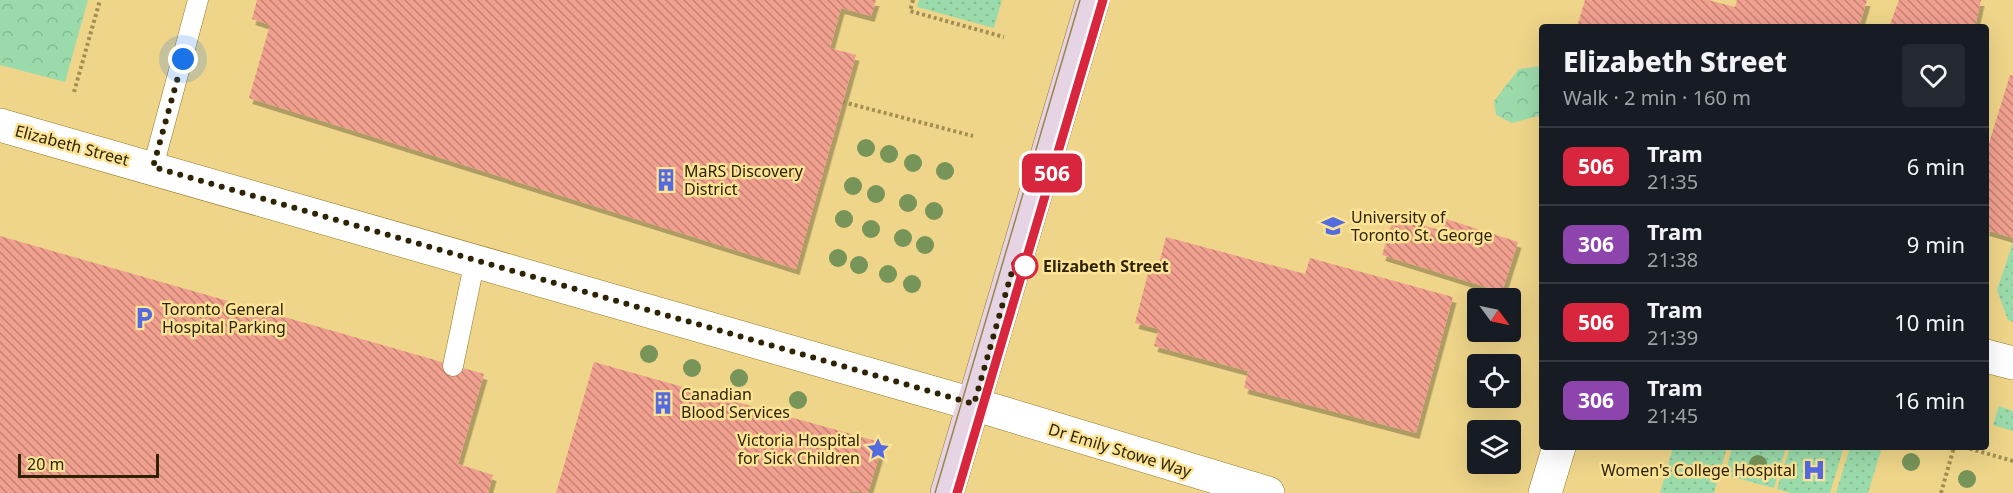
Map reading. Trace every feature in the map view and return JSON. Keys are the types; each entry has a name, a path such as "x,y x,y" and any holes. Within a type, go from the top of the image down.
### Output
{"main road":[{"path":"947,493 1093,0"}],"street":[{"name":"Elizabeth Street","path":"0,125 974,404"},
{"path":"1989,357 2013,363"},
{"name":"Dr Emily Stowe Way","path":"974,404 1223,488 1268,493"},
{"path":"1545,493 1558,450"}],"lane":[{"path":"153,167 198,0"},
{"path":"453,366 475,260"}],"path":[{"path":"74,92 100,0"},
{"path":"914,0 910,11 1004,38"},
{"path":"843,102 973,136"},
{"path":"1941,493 1953,450"},
{"path":"1974,450 2013,461"}],"green space":[{"path":"0,0 88,0 65,82 0,65"},
{"path":"919,0 1002,0 994,28 917,7"},
{"path":"1539,66 1539,116 1512,123 1496,115 1494,101 1519,69"},
{"path":"2013,242 2013,322 2008,320 1997,290"},
{"path":"1999,406 2013,411 2013,431 1993,425"},
{"path":"1672,450 1726,450 1714,493 1660,493"},
{"path":"1731,450 1785,450 1774,488 1725,475"},
{"path":"1789,450 1843,450 1830,493 1791,493 1777,489"},
{"path":"1849,450 1881,450 1868,493 1836,493"}],"building":[{"name":"MaRS Discovery District","path":"257,0 876,0 871,16 841,8 830,48 856,55 796,269 249,98 270,25 252,19"},
{"path":"1585,0 1708,0 1735,7 1737,0 1867,0 1860,24 1578,24"},
{"path":"1899,0 1981,0 1976,24 1890,24"},
{"path":"2010,75 2013,76 2013,238 1989,231 1989,143"},
{"path":"1394,216 1442,231 1446,219 1518,242 1503,288 1489,288 1382,255"},
{"name":"Toronto General Hospital Parking","path":"0,236 484,374 458,464 493,475 488,493 0,493"},
{"path":"1166,237 1305,274 1310,258 1453,297 1416,433 1244,388 1248,371 1154,346 1159,329 1135,323 1151,262 1159,264"},
{"name":"Canadian Blood Services","path":"594,362 883,443 868,493 851,491 850,493 556,493"}],"tram line":[{"path":"935,493 1080,0"},
{"path":"957,493 1103,0"},
{"name":"506","path":"957,493 1103,0"}],"place":[{"name":"MaRS Discovery District","path":"666,180"},
{"name":"University of Toronto St. George","path":"1333,226"},
{"name":"Elizabeth Street","path":"1025,266"},
{"name":"Toronto General Hospital Parking","path":"144,318"},
{"name":"Canadian Blood Services","path":"663,403"},
{"name":"Victoria Hospital for Sick Children","path":"878,449"},
{"name":"Women's College Hospital","path":"1814,470"}],"route":[{"path":"183,59 153,167 974,404 1015,261 1025,266"}]}
